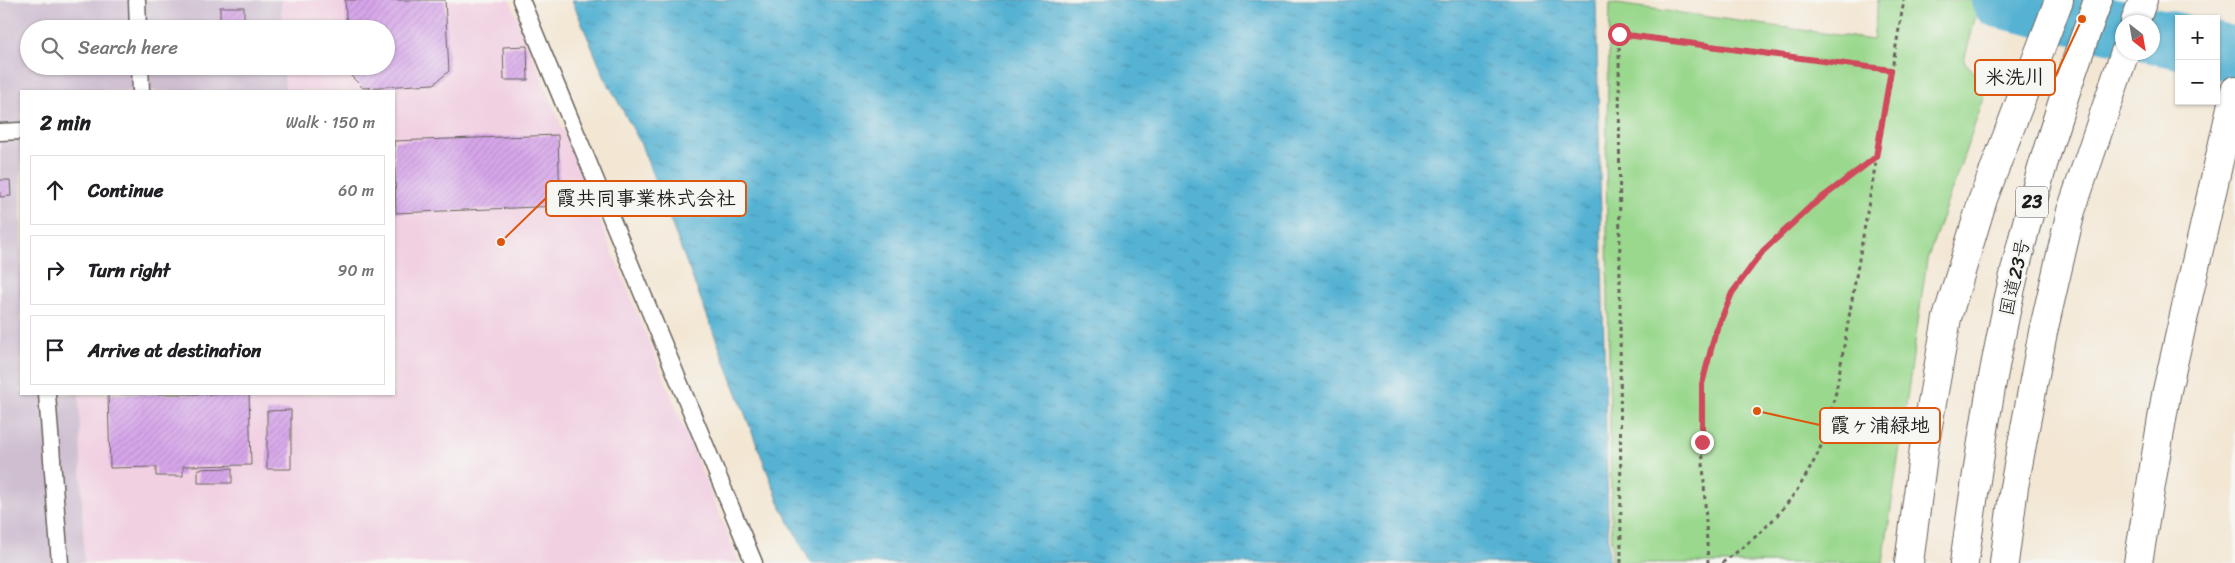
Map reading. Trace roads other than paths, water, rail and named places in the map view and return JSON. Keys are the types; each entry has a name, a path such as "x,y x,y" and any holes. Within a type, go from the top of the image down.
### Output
{"highway":[{"path":"1908,563 1924,448 1947,318 1983,199 2059,0"},
{"name":"国道23号","path":"1964,563 2002,330 2032,200 2070,76 2098,0"},
{"path":"2138,15 2143,0"},
{"name":"23","path":"2004,563 2014,487 2043,332 2071,211 2121,60"},
{"path":"2138,563 2166,395 2234,95"}],"lane":[{"path":"137,0 138,20"},
{"path":"521,0 754,563"},
{"path":"140,75 141,90"},
{"path":"0,132 20,131"},
{"path":"47,395 60,563"}],"water":[{"path":"572,0 1596,0 1609,563 811,563 781,507 640,142 604,76"}],"waterway":[{"path":"1999,0 2115,26"},
{"path":"2160,37 2175,40"},
{"path":"2220,51 2235,55"}],"place":[{"name":"米洗川","path":"2082,19"},
{"name":"霞共同事業株式会社","path":"501,242"},
{"name":"霞ヶ浦緑地","path":"1757,411"}]}
